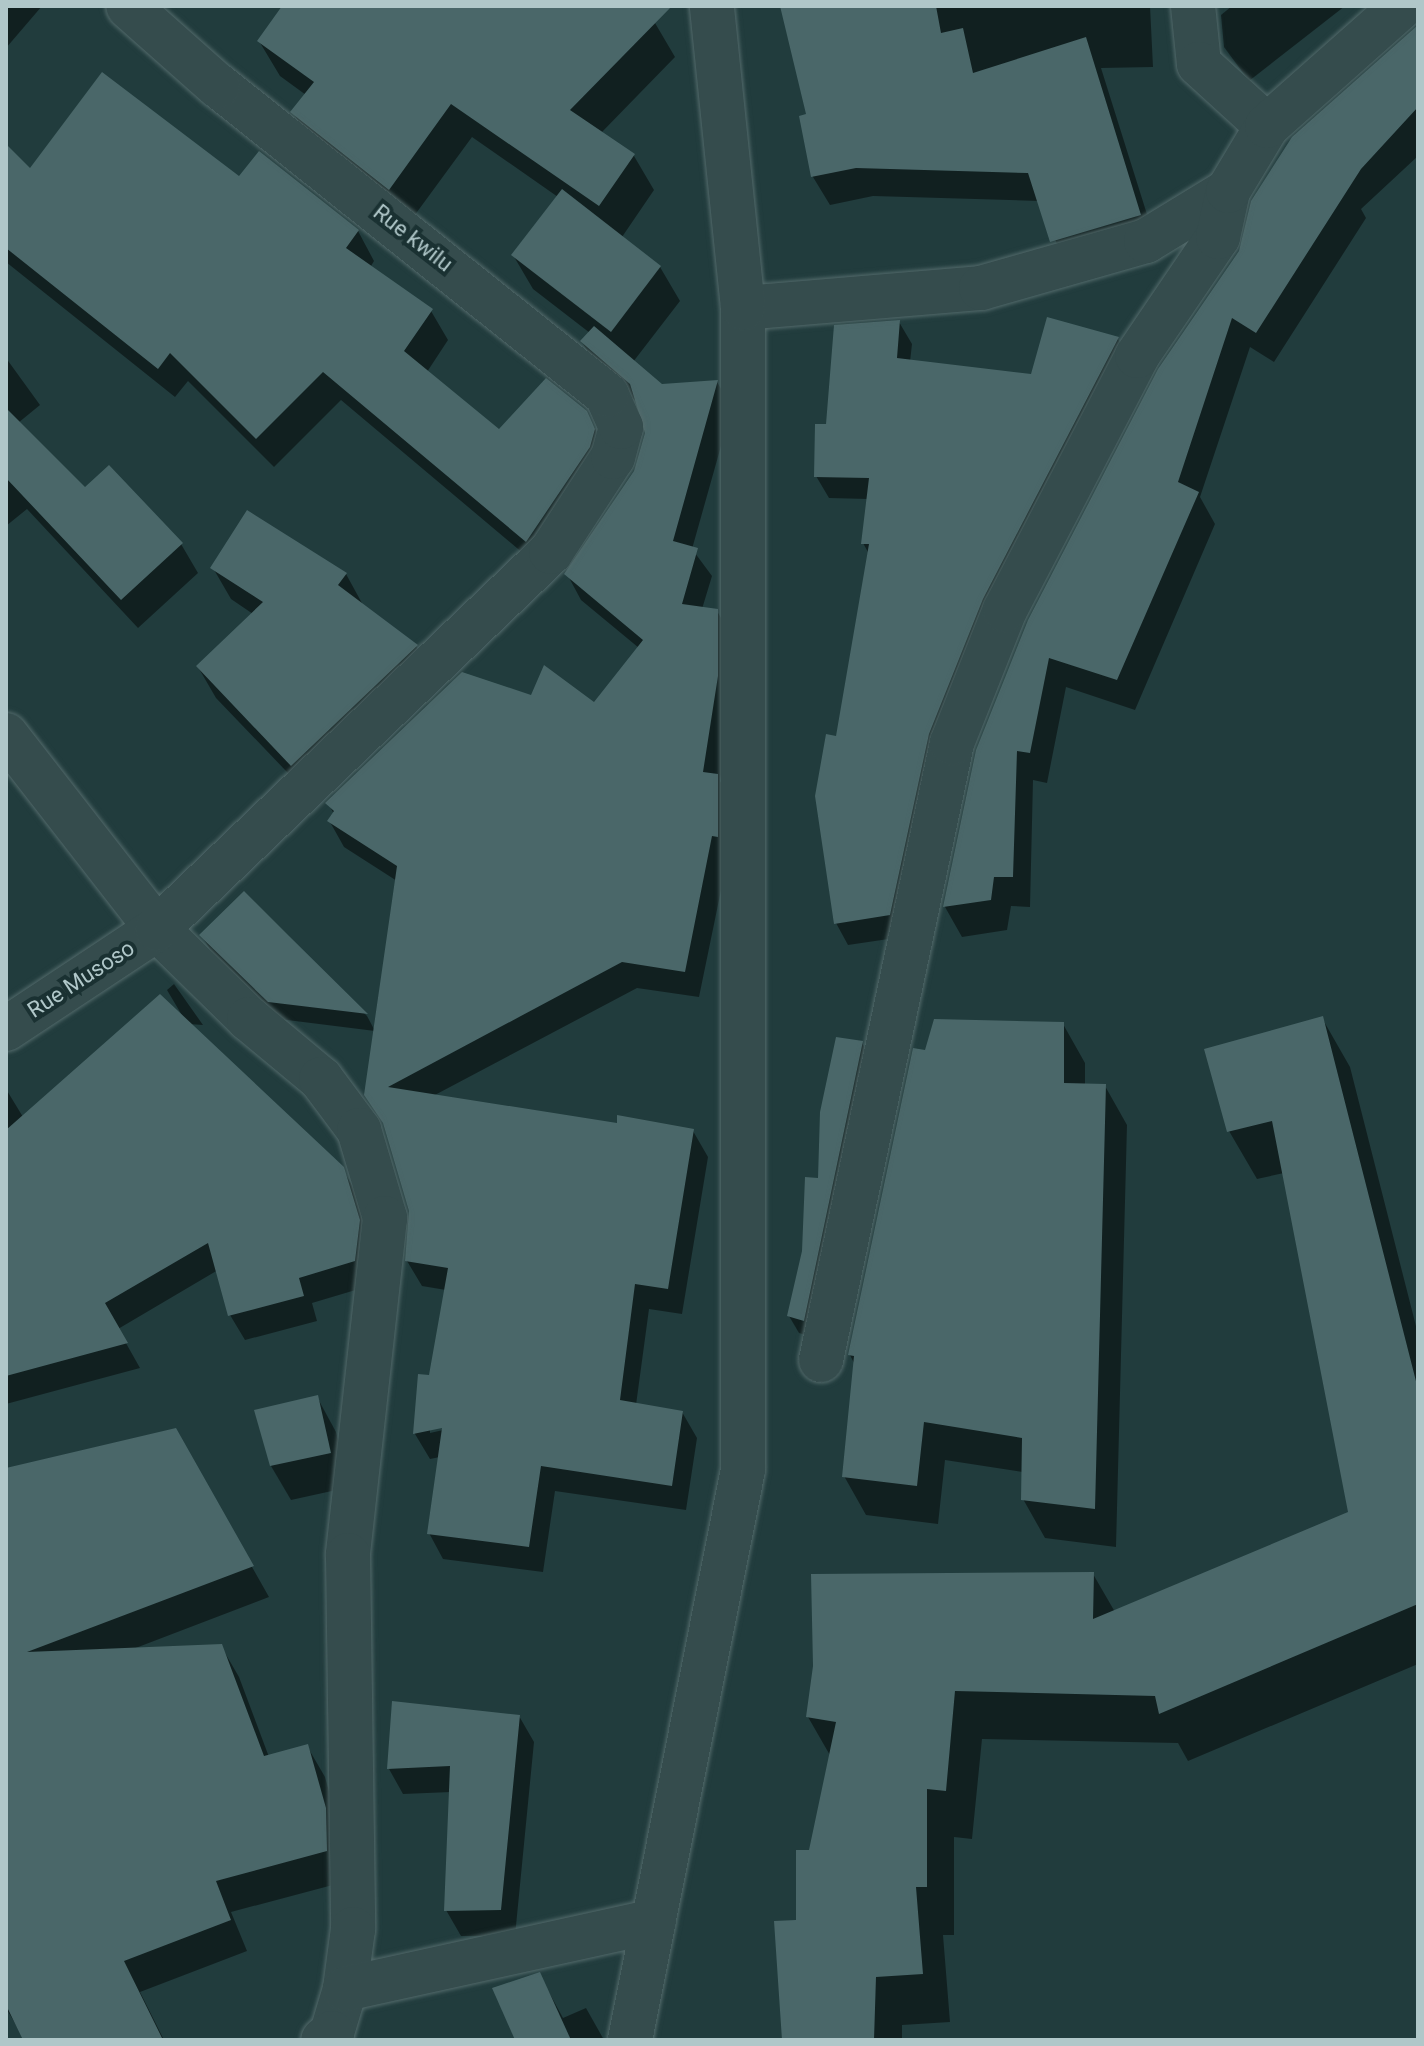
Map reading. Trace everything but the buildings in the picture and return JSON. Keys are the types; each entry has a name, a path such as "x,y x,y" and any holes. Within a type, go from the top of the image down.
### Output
{"street":[{"name":"Rue kwilu","path":"128,6 218,86 607,395 621,427 613,457 551,552 157,929"},
{"path":"630,2040 743,1470 743,308 712,6"},
{"path":"1193,6 1199,64 1267,126"},
{"path":"821,1360 952,743 1005,610 1137,356 1218,237 1228,191 1267,126 1402,6"},
{"path":"743,308 981,288 1146,241 1228,191"},
{"path":"6,735 157,929 249,1019 321,1079 359,1130 385,1218 348,1555 353,1929 345,1989 328,2036"},
{"name":"Rue Musoso","path":"6,1029 157,929"},
{"path":"345,1989 654,1921"}]}
